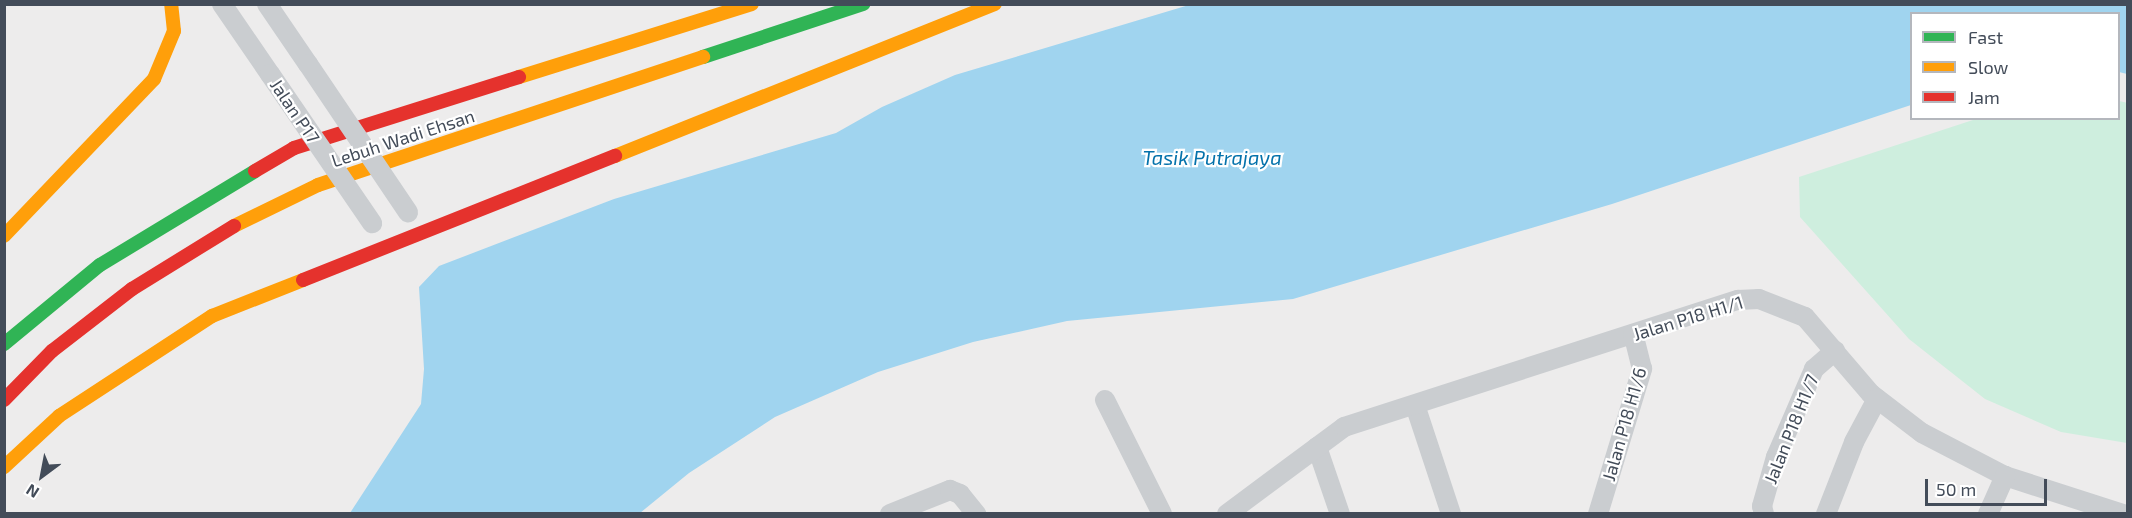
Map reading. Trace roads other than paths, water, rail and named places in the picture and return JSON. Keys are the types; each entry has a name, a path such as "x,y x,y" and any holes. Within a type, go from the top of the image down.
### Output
{"main road":[{"path":"4,236 154,79 174,31 171,4"},
{"name":"Lebuh Wadi Ehsan","path":"4,344 100,265 294,148 752,4"},
{"name":"Lebuh Wadi Ehsan","path":"4,400 52,351 132,289 218,234 318,185 863,4"},
{"path":"4,467 59,416 212,316 995,4"}],"street":[{"name":"Jalan P17","path":"222,4 387,247"},
{"name":"Jalan P17","path":"267,4 424,232"},
{"name":"Jalan P18 H1/1","path":"1231,512 1344,428 1738,300 1768,299 1804,317 1877,399 1922,433 2005,476 2070,506 2123,513"},
{"name":"Jalan P18 H1/6","path":"1598,513 1642,369 1633,334"},
{"name":"Jalan P18 H1/7","path":"1764,513 1762,506 1776,457 1814,369 1834,351"},
{"path":"1826,513 1854,442 1877,399"},
{"path":"1105,400 1162,513"},
{"path":"1415,405 1451,513"},
{"path":"1317,447 1340,513"},
{"path":"1988,513 2005,476"},
{"path":"890,513 950,490 960,494 976,513"}],"water":[{"name":"Tasik Putrajaya","path":"1189,5 2127,5 2127,74 2120,72 2120,12 1910,12 1910,105 1612,204 1293,299 1067,321 973,342 878,372 775,417 689,473 640,513 350,513 421,404 424,369 419,287 439,266 614,199 836,133 882,107 955,75"}]}
